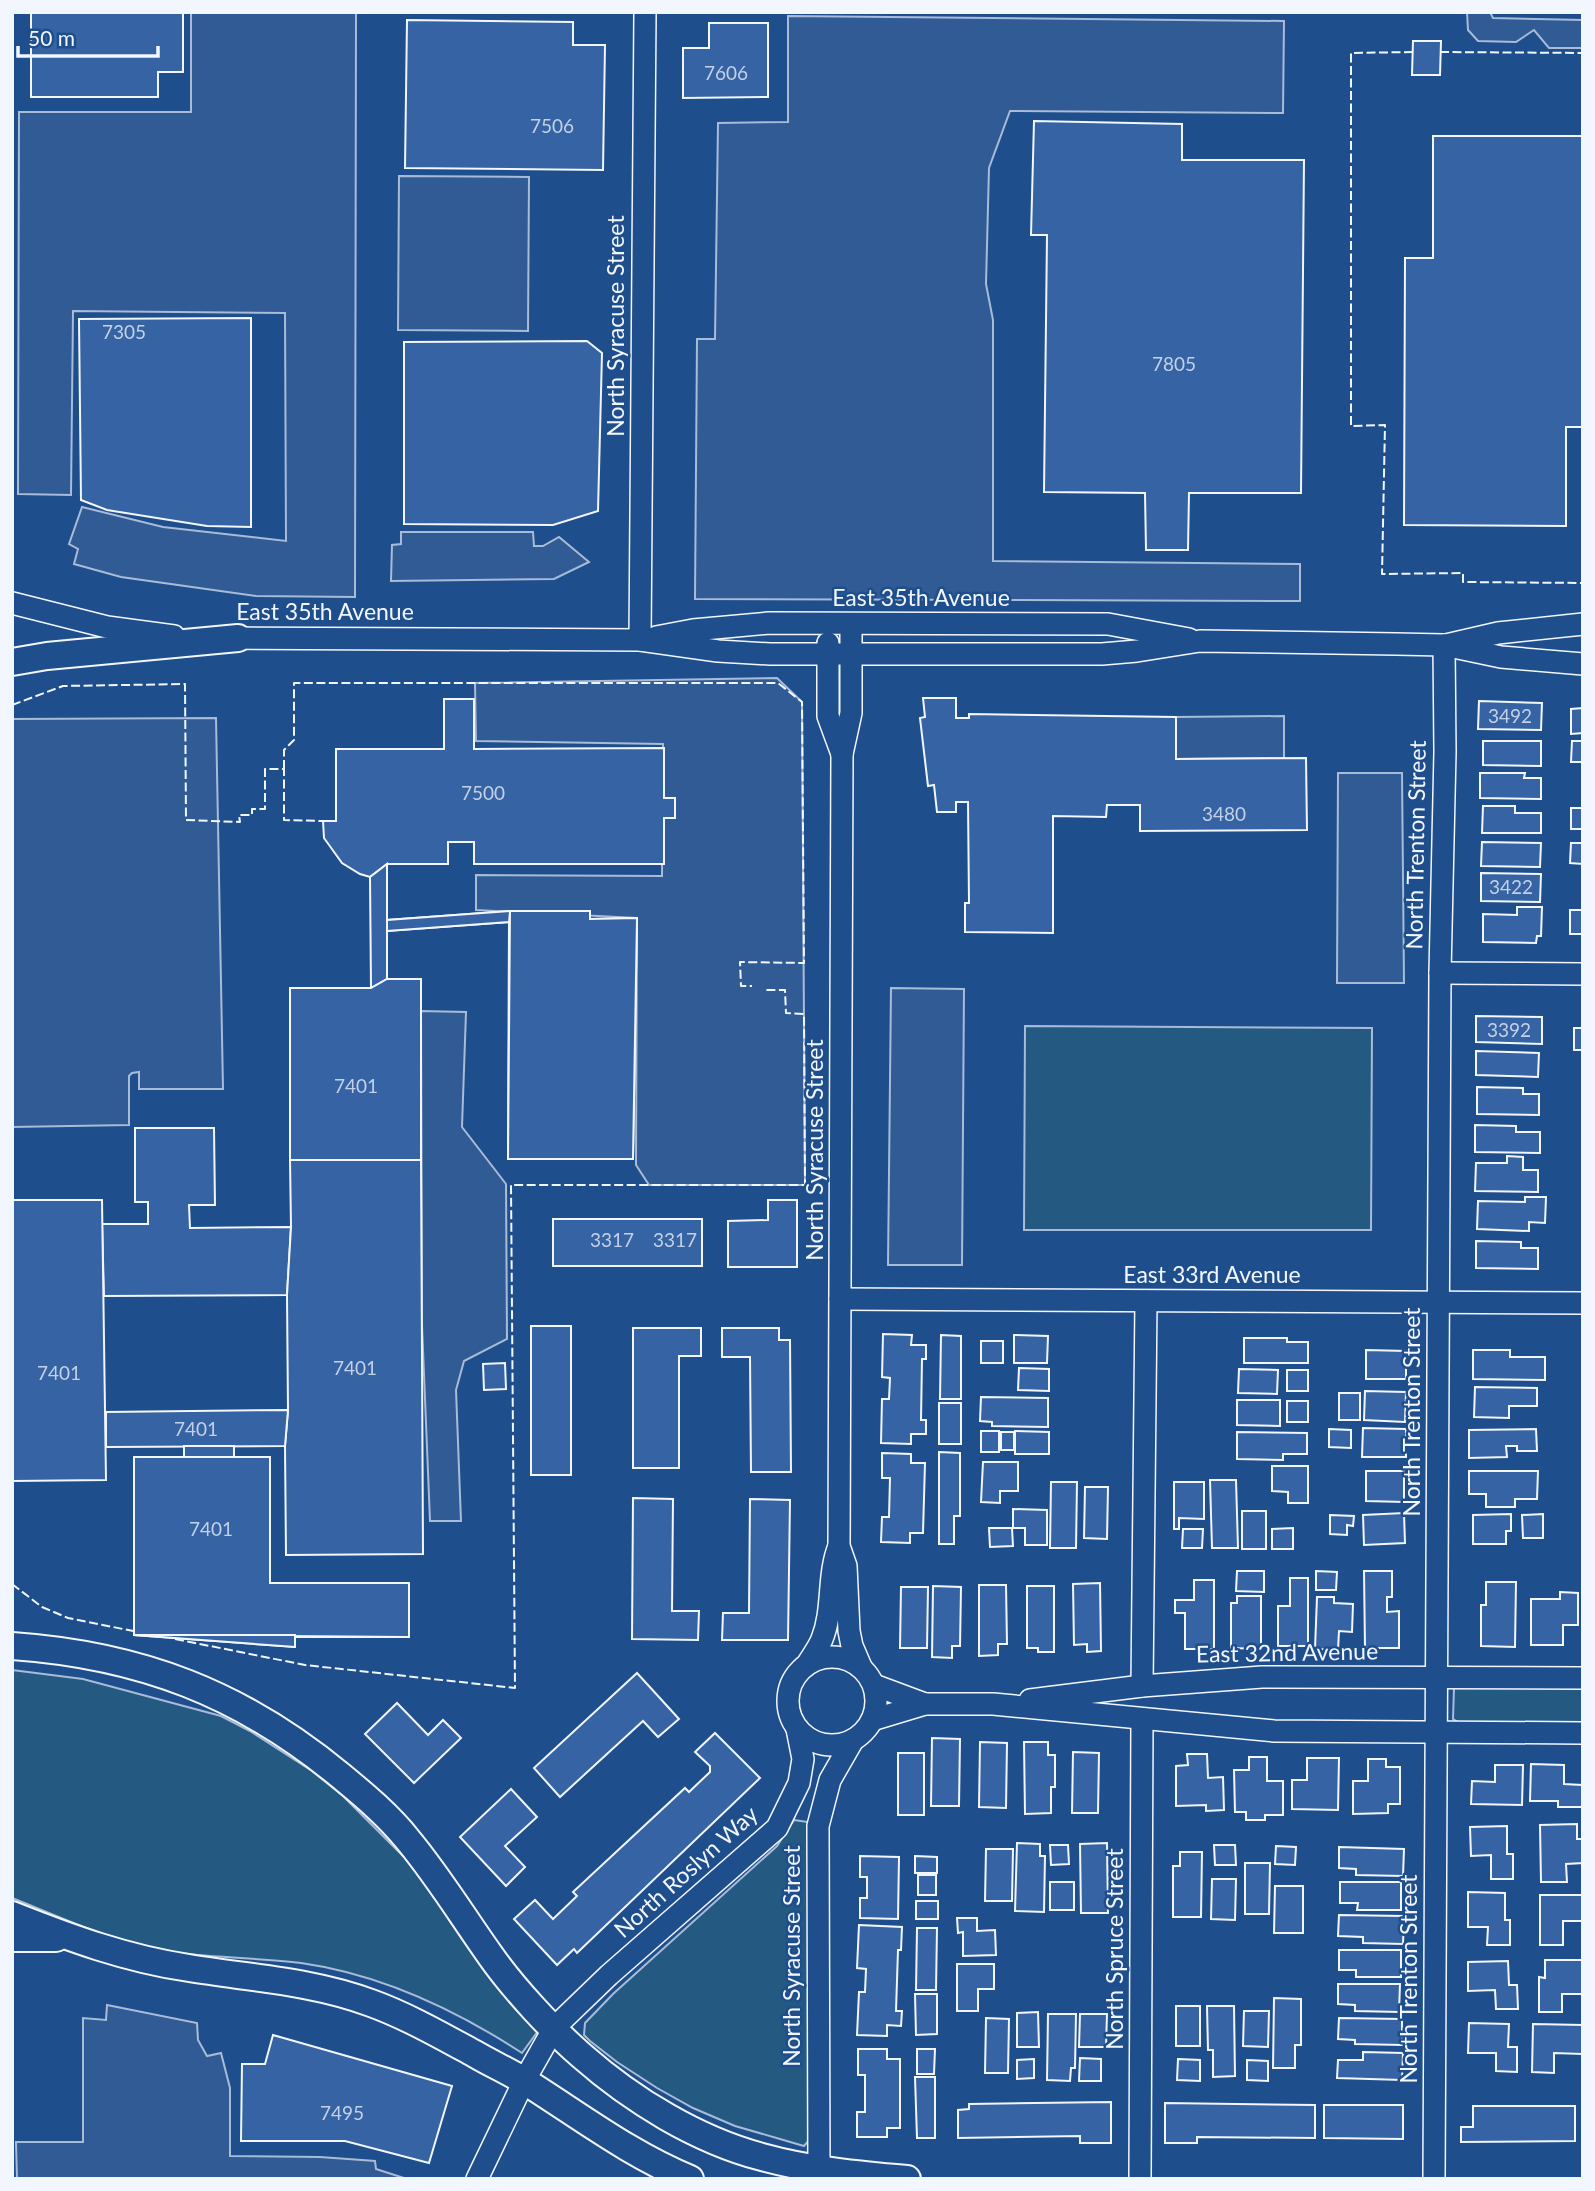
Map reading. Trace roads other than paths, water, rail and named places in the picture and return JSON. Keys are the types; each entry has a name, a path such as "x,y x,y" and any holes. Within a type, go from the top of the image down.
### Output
{"main road":[{"path":"12,662 47,656 238,638"},
{"path":"13,1645 66,1651 165,1674 208,1690 307,1747 364,1795 406,1837 492,1958 580,2055 611,2080 675,2120 734,2148 819,2174 907,2179"},
{"path":"12,1915 133,1958 308,1985 371,2003 441,2036 524,2081 595,2129 690,2179"},
{"path":"12,1938 72,1938"}],"street":[{"name":"North Syracuse Street","path":"640,640 645,12"},
{"name":"East 35th Avenue","path":"12,603 68,619 135,632 238,638 640,640 718,651 828,654 1102,654 1200,641 1444,645 1500,657 1583,664"},
{"name":"East 35th Avenue","path":"640,640 693,630 769,623 1108,624 1200,641"},
{"name":"North Syracuse Street","path":"828,624 828,716 842,754"},
{"name":"North Syracuse Street","path":"852,624 852,713 842,754 839,1546 845,1566 849,1631 861,1667"},
{"name":"East 35th Avenue","path":"1444,645 1487,635 1583,624"},
{"name":"North Trenton Street","path":"1434,2179 1444,645"},
{"path":"1440,973 1583,974"},
{"name":"East 33rd Avenue","path":"840,1299 1583,1303"},
{"path":"1142,1686 1146,1301"},
{"name":"North Syracuse Street","path":"808,1663 825,1629 832,1564 839,1546"},
{"path":"835,1656 861,1667 874,1685 876,1706 872,1720 864,1731 853,1740 838,1745 823,1745 809,1739 797,1729 789,1716 787,1701 789,1686 796,1673 821,1657 835,1656"},
{"name":"East 32nd Avenue","path":"993,1704 1142,1686 1262,1677 1583,1678"},
{"name":"East 32nd Avenue","path":"874,1685 925,1704"},
{"name":"East 32nd Avenue","path":"872,1720 925,1704 993,1704 1274,1731 1583,1733"},
{"name":"North Spruce Street","path":"1140,2179 1142,1720"},
{"name":"North Roslyn Way","path":"477,2179 524,2081 554,2028 609,1975 777,1828 799,1783 803,1759 797,1729"},
{"name":"North Syracuse Street","path":"819,2174 818,1826 830,1780 853,1740"}]}
